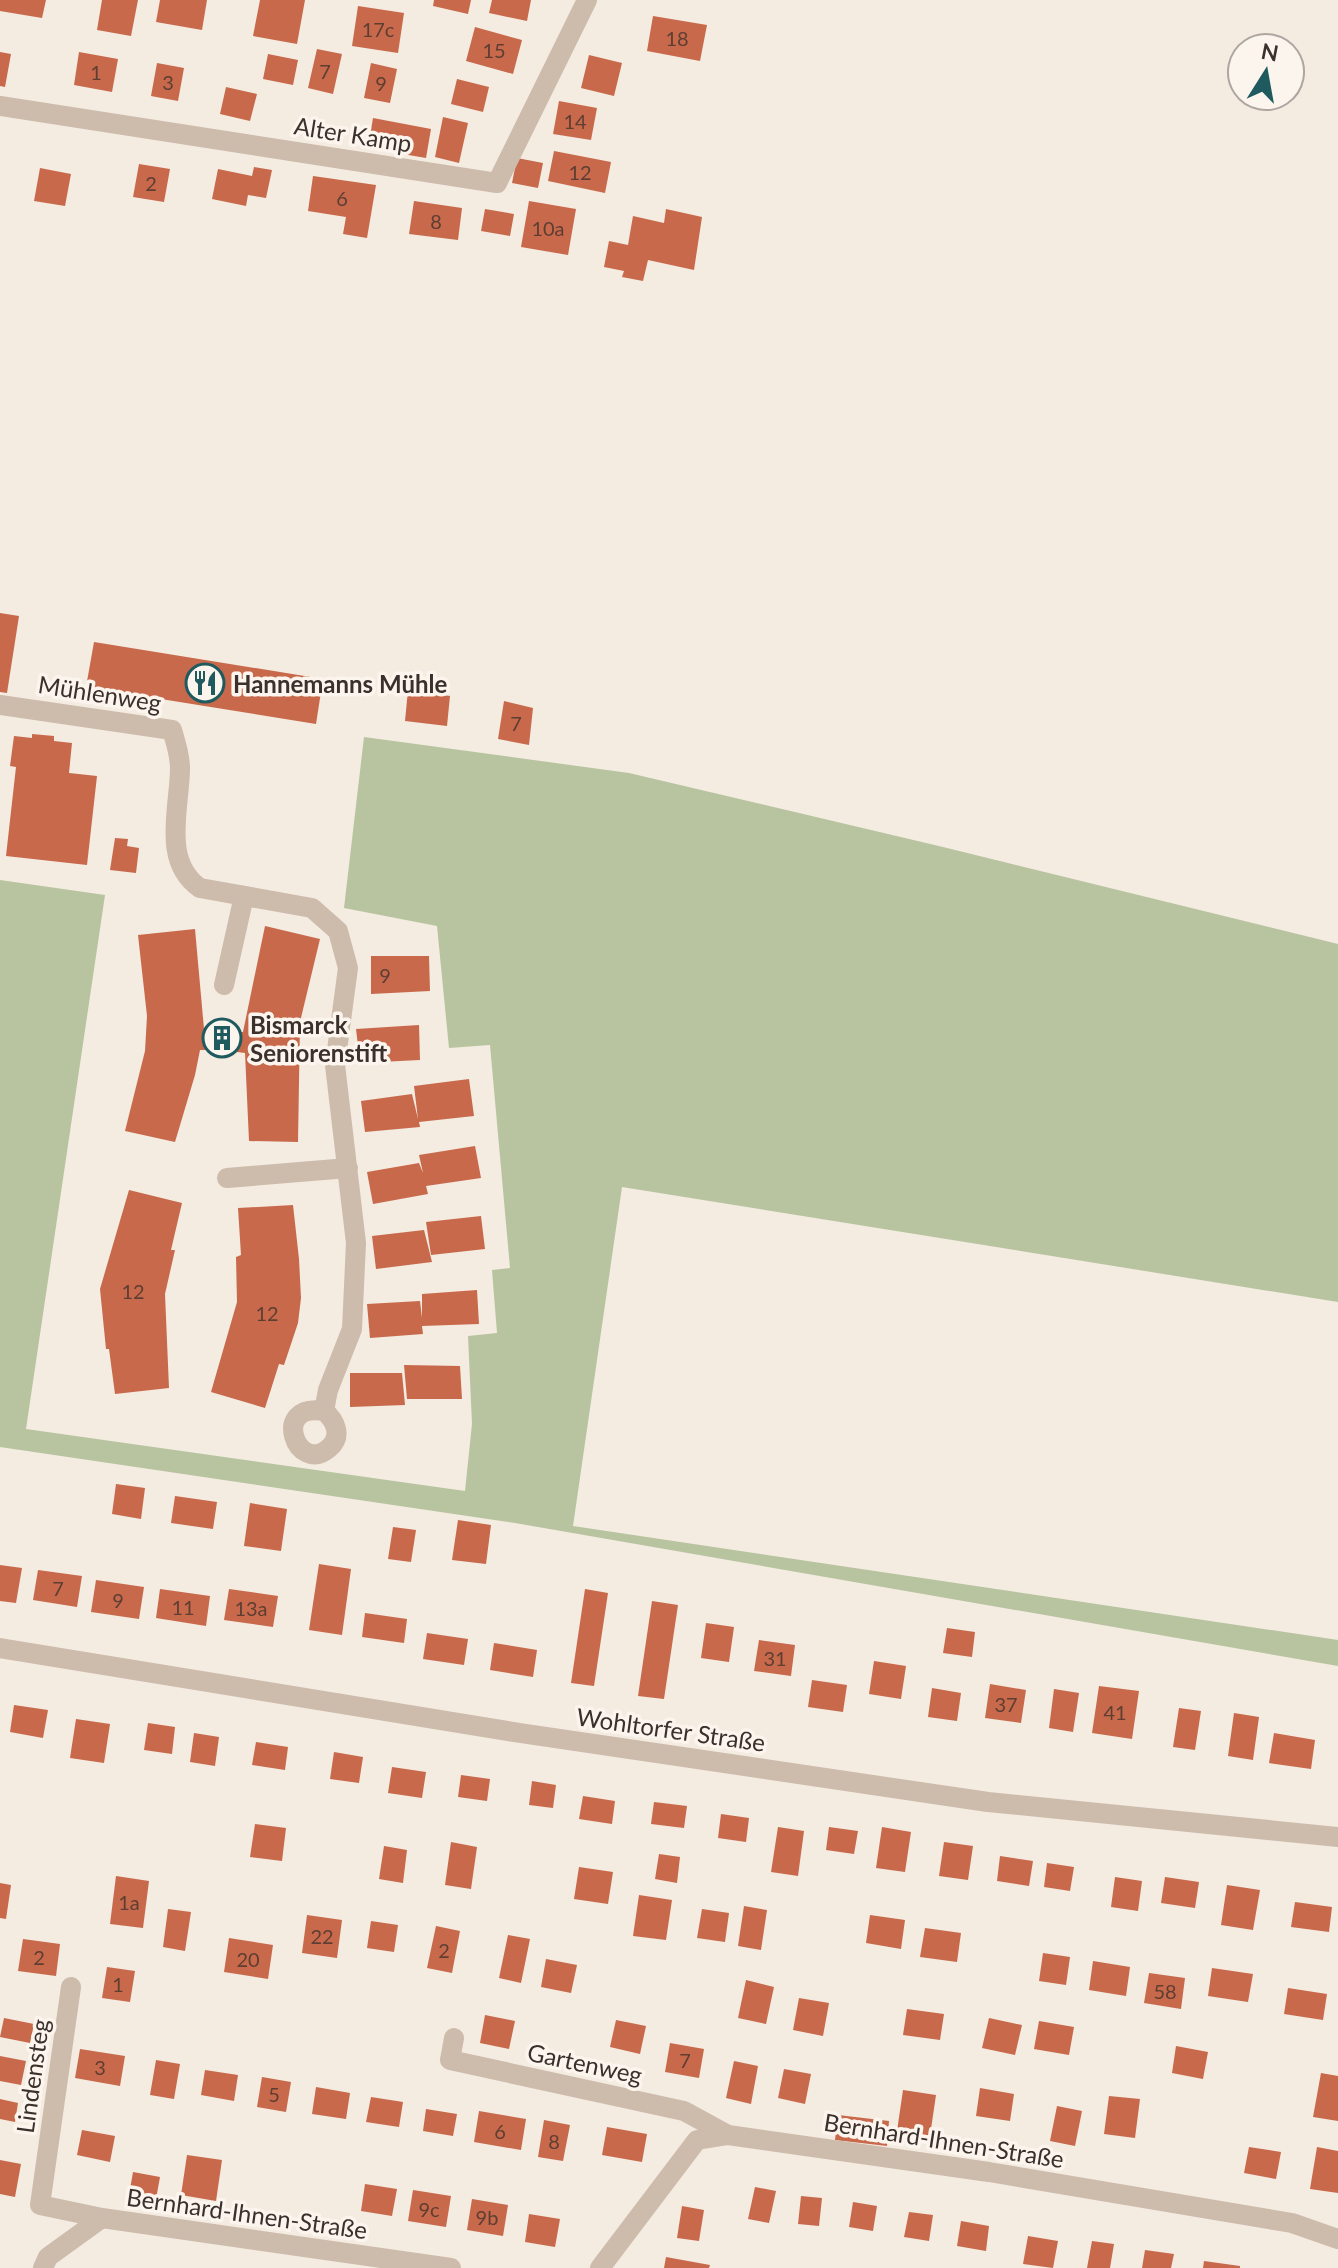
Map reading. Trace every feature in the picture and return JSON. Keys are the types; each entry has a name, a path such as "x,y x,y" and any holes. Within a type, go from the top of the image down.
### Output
{"street":[{"name":"Alter Kamp","path":"0,106 497,183 587,0"},
{"name":"Mühlenweg","path":"0,705 172,730 180,768 176,847 186,878 200,888 312,908 338,931 348,968 335,1065 356,1243 352,1329 328,1390 324,1411"},
{"path":"224,985 244,896"},
{"path":"227,1178 348,1168"},
{"name":"Wohltorfer Straße","path":"0,1648 520,1733 988,1802 1338,1837"},
{"name":"Lindensteg","path":"71,1987 40,2205 102,2218"},
{"name":"Gartenweg","path":"454,2038 450,2060 684,2111 728,2135"},
{"name":"Bernhard-Ihnen-Straße","path":"600,2268 697,2140 728,2135 989,2172 1292,2223 1338,2239"},
{"name":"Bernhard-Ihnen-Straße","path":"46,2262 102,2218 451,2268"}],"green space":[{"path":"364,737 629,773 1338,944 1338,1302 622,1187 573,1526 1338,1640 1338,1666 515,1523 0,1447 0,880 105,895 26,1429 465,1491 472,1424 468,1336 497,1333 492,1270 510,1268 490,1045 449,1048 437,926 344,908"}],"building":[{"path":"0,0 46,0 42,18 0,11"},
{"path":"102,0 138,0 131,36 97,30"},
{"path":"160,0 207,0 202,30 156,22"},
{"path":"260,0 305,0 297,44 253,36"},
{"path":"434,0 471,0 468,14 433,6"},
{"path":"492,0 531,0 527,21 489,13"},
{"path":"358,6 404,13 398,53 352,46"},
{"path":"653,16 707,25 700,61 647,51"},
{"path":"475,27 522,40 513,74 466,61"},
{"path":"317,49 342,54 333,94 308,88"},
{"path":"0,52 11,54 5,87 0,86"},
{"path":"79,52 118,59 112,92 74,85"},
{"path":"268,54 298,60 293,85 263,79"},
{"path":"589,55 622,63 614,96 581,88"},
{"path":"157,63 184,68 178,101 151,96"},
{"path":"371,63 397,69 390,103 364,98"},
{"path":"457,79 489,87 483,112 451,104"},
{"path":"226,87 257,94 250,121 220,114"},
{"path":"559,101 597,108 591,140 553,134"},
{"path":"443,117 468,123 459,163 435,157"},
{"path":"373,118 431,129 426,158 368,148"},
{"path":"554,151 611,162 605,193 548,181"},
{"path":"517,158 543,163 538,188 512,183"},
{"path":"139,164 170,169 164,202 133,197"},
{"path":"254,167 272,170 266,198 248,195 246,206 212,199 218,169 252,176"},
{"path":"40,168 71,174 65,206 34,201"},
{"path":"313,176 376,185 367,238 343,234 346,217 308,211"},
{"path":"414,201 462,208 458,240 409,234"},
{"path":"529,201 576,209 568,255 521,247"},
{"path":"485,209 514,214 510,236 481,231"},
{"path":"666,209 702,217 694,270 648,260 643,281 622,277 624,271 604,267 609,241 628,245 633,216 664,223"},
{"path":"0,613 19,616 7,693 0,692"},
{"name":"Hannemanns Mühle","path":"94,642 323,679 316,724 86,687"},
{"path":"408,690 450,696 447,726 405,721"},
{"path":"504,701 533,708 529,745 498,739"},
{"path":"32,734 54,736 54,741 72,743 69,773 97,776 87,865 6,856 16,767 10,766 14,736 32,738"},
{"path":"115,838 128,839 127,846 139,848 136,873 110,870"},
{"name":"Bismarck Seniorenstift","path":"265,926 320,939 300,1022 298,1142 249,1141 245,1053 221,1050 200,1050 175,1142 125,1131 145,1051 147,1016 138,935 195,929 204,1029 243,1032"},
{"path":"371,956 429,956 430,991 371,994"},
{"path":"419,1025 420,1060 360,1063 356,1029"},
{"path":"469,1079 474,1116 419,1122 420,1127 365,1132 361,1101 412,1094 418,1119 414,1086"},
{"path":"475,1146 481,1178 426,1186 428,1194 373,1204 367,1172 419,1163 423,1173 419,1155"},
{"path":"129,1190 182,1203 165,1294 169,1388 115,1394 109,1349 106,1349 100,1289"},
{"path":"293,1205 301,1298 298,1323 284,1365 279,1364 265,1408 211,1392 237,1302 236,1257 241,1255 238,1208"},
{"path":"481,1216 485,1249 431,1255 426,1222"},
{"path":"424,1230 432,1262 376,1269 372,1236"},
{"path":"477,1290 479,1324 422,1326 423,1334 370,1338 367,1304 420,1301 422,1318 422,1294"},
{"path":"404,1365 460,1366 462,1399 407,1399"},
{"path":"350,1373 402,1373 405,1405 350,1407"},
{"path":"116,1484 145,1488 141,1519 112,1514"},
{"path":"175,1496 217,1502 213,1529 171,1523"},
{"path":"250,1503 287,1509 281,1551 244,1546"},
{"path":"458,1520 491,1525 486,1564 452,1560"},
{"path":"393,1527 416,1530 411,1562 388,1559"},
{"path":"319,1564 351,1569 342,1635 309,1630"},
{"path":"0,1565 22,1568 16,1603 0,1601"},
{"path":"38,1570 82,1576 77,1607 33,1600"},
{"path":"96,1580 144,1587 139,1619 91,1612"},
{"path":"160,1589 210,1596 206,1626 156,1618"},
{"path":"229,1589 278,1596 273,1627 224,1620"},
{"path":"585,1589 608,1593 594,1686 571,1683"},
{"path":"652,1601 678,1605 664,1699 638,1696"},
{"path":"365,1613 407,1619 404,1643 362,1637"},
{"path":"706,1623 734,1627 729,1662 701,1658"},
{"path":"947,1628 975,1632 972,1657 943,1653"},
{"path":"427,1633 468,1639 464,1665 423,1659"},
{"path":"759,1640 795,1645 791,1676 754,1671"},
{"path":"494,1643 537,1650 533,1677 490,1670"},
{"path":"874,1661 906,1666 901,1699 869,1694"},
{"path":"812,1680 847,1685 843,1712 808,1707"},
{"path":"990,1684 1026,1690 1021,1723 985,1718"},
{"path":"1099,1686 1139,1691 1132,1739 1092,1733"},
{"path":"932,1688 961,1693 957,1721 928,1717"},
{"path":"1054,1689 1079,1693 1073,1732 1049,1728"},
{"path":"14,1705 48,1710 43,1738 10,1732"},
{"path":"1179,1708 1201,1711 1195,1750 1173,1747"},
{"path":"1234,1713 1259,1717 1253,1760 1228,1756"},
{"path":"76,1719 110,1724 104,1763 70,1758"},
{"path":"148,1723 175,1727 172,1754 144,1750"},
{"path":"194,1733 219,1737 215,1766 190,1762"},
{"path":"1274,1733 1315,1740 1311,1769 1269,1763"},
{"path":"256,1742 288,1747 285,1770 252,1765"},
{"path":"334,1752 363,1757 359,1783 330,1779"},
{"path":"392,1767 426,1772 422,1798 388,1793"},
{"path":"461,1775 490,1779 487,1801 458,1797"},
{"path":"532,1781 556,1785 553,1808 529,1805"},
{"path":"583,1796 615,1801 612,1824 579,1819"},
{"path":"654,1802 687,1806 684,1828 651,1824"},
{"path":"721,1814 749,1818 746,1842 718,1838"},
{"path":"255,1824 286,1828 282,1861 250,1857"},
{"path":"778,1827 804,1831 798,1876 771,1872"},
{"path":"829,1827 858,1831 854,1854 826,1850"},
{"path":"882,1827 911,1832 905,1872 876,1868"},
{"path":"451,1842 477,1847 471,1889 445,1885"},
{"path":"944,1842 973,1846 968,1880 939,1876"},
{"path":"384,1846 407,1850 403,1883 379,1879"},
{"path":"659,1854 680,1857 677,1883 655,1879"},
{"path":"1000,1856 1033,1861 1029,1886 997,1881"},
{"path":"1047,1863 1074,1867 1070,1891 1044,1887"},
{"path":"579,1867 613,1872 608,1904 574,1899"},
{"path":"116,1876 149,1881 143,1928 110,1924"},
{"path":"1115,1877 1142,1881 1138,1911 1111,1907"},
{"path":"1165,1877 1199,1882 1195,1908 1161,1903"},
{"path":"0,1883 11,1885 6,1919 0,1918"},
{"path":"1227,1885 1260,1890 1253,1930 1221,1925"},
{"path":"639,1895 672,1900 666,1940 633,1936"},
{"path":"1295,1902 1332,1907 1329,1932 1291,1927"},
{"path":"744,1906 767,1910 761,1950 738,1946"},
{"path":"168,1909 191,1912 185,1951 163,1947"},
{"path":"702,1909 729,1913 725,1942 697,1938"},
{"path":"307,1915 342,1920 337,1958 302,1953"},
{"path":"870,1915 905,1920 901,1949 866,1943"},
{"path":"371,1921 398,1925 394,1952 367,1948"},
{"path":"436,1926 460,1931 452,1973 427,1968"},
{"path":"925,1928 961,1933 957,1962 920,1957"},
{"path":"508,1935 530,1939 521,1983 499,1978"},
{"path":"229,1938 273,1945 268,1979 224,1972"},
{"path":"23,1939 60,1944 56,1976 18,1971"},
{"path":"1043,1953 1070,1957 1066,1985 1039,1981"},
{"path":"546,1959 577,1965 571,1993 541,1987"},
{"path":"1093,1961 1130,1967 1126,1996 1089,1990"},
{"path":"107,1967 135,1971 130,2002 102,1998"},
{"path":"1212,1968 1253,1974 1248,2002 1208,1996"},
{"path":"1149,1973 1185,1978 1181,2009 1144,2003"},
{"path":"746,1980 774,1987 766,2024 738,2018"},
{"path":"1288,1988 1327,1994 1323,2020 1284,2014"},
{"path":"799,1998 829,2003 823,2036 793,2030"},
{"path":"907,2009 944,2014 940,2040 903,2035"},
{"path":"485,2015 515,2021 509,2049 480,2043"},
{"path":"4,2018 34,2024 30,2043 0,2037"},
{"path":"989,2018 1022,2025 1015,2055 982,2048"},
{"path":"616,2020 646,2026 640,2054 610,2047"},
{"path":"1039,2021 1074,2027 1069,2055 1034,2049"},
{"path":"670,2043 704,2049 699,2078 665,2072"},
{"path":"1176,2046 1208,2052 1203,2079 1172,2073"},
{"path":"80,2049 125,2056 120,2086 75,2078"},
{"path":"0,2056 26,2061 21,2085 0,2081"},
{"path":"156,2060 180,2064 174,2099 150,2095"},
{"path":"734,2061 758,2066 751,2104 726,2098"},
{"path":"784,2069 811,2074 805,2104 778,2098"},
{"path":"205,2070 238,2075 234,2101 201,2095"},
{"path":"1321,2073 1338,2076 1338,2121 1313,2117"},
{"path":"262,2077 291,2082 286,2112 257,2107"},
{"path":"316,2087 350,2093 346,2119 312,2114"},
{"path":"980,2088 1014,2094 1010,2121 976,2116"},
{"path":"903,2090 936,2095 930,2136 897,2131"},
{"path":"1109,2096 1140,2099 1135,2138 1104,2134"},
{"path":"371,2097 403,2102 399,2127 366,2122"},
{"path":"0,2099 18,2103 15,2122 0,2119"},
{"path":"1057,2106 1082,2111 1075,2146 1050,2141"},
{"path":"426,2109 457,2114 453,2136 423,2131"},
{"path":"479,2111 526,2119 521,2150 474,2142"},
{"path":"838,2115 889,2121 887,2146 835,2140"},
{"path":"544,2120 570,2125 563,2161 538,2157"},
{"path":"607,2127 647,2134 642,2162 602,2155"},
{"path":"82,2130 115,2136 110,2162 77,2155"},
{"path":"1249,2147 1281,2152 1276,2179 1244,2173"},
{"path":"1317,2147 1338,2151 1338,2193 1310,2189"},
{"path":"187,2155 222,2160 216,2201 181,2195"},
{"path":"0,2160 21,2164 15,2197 0,2194"},
{"path":"133,2172 160,2177 156,2199 129,2195"},
{"path":"365,2184 397,2189 392,2216 361,2211"},
{"path":"755,2187 776,2191 769,2223 748,2219"},
{"path":"413,2190 451,2196 446,2227 408,2221"},
{"path":"801,2196 822,2198 819,2226 798,2224"},
{"path":"472,2199 508,2205 503,2236 467,2230"},
{"path":"853,2202 877,2206 873,2231 849,2227"},
{"path":"682,2206 704,2210 699,2241 677,2238"},
{"path":"909,2212 933,2215 929,2241 904,2237"},
{"path":"529,2214 560,2219 555,2247 525,2242"},
{"path":"961,2221 989,2226 986,2251 957,2246"},
{"path":"1028,2236 1058,2241 1053,2268 1023,2264"},
{"path":"1092,2241 1114,2244 1110,2268 1087,2268"},
{"path":"1145,2250 1174,2254 1171,2268 1142,2268"},
{"path":"666,2257 710,2265 709,2268 664,2268"},
{"path":"1204,2261 1240,2266 1240,2268 1203,2268"}],"place":[{"name":"Hannemanns Mühle","path":"205,683"},
{"name":"Bismarck Seniorenstift","path":"222,1038"}]}
